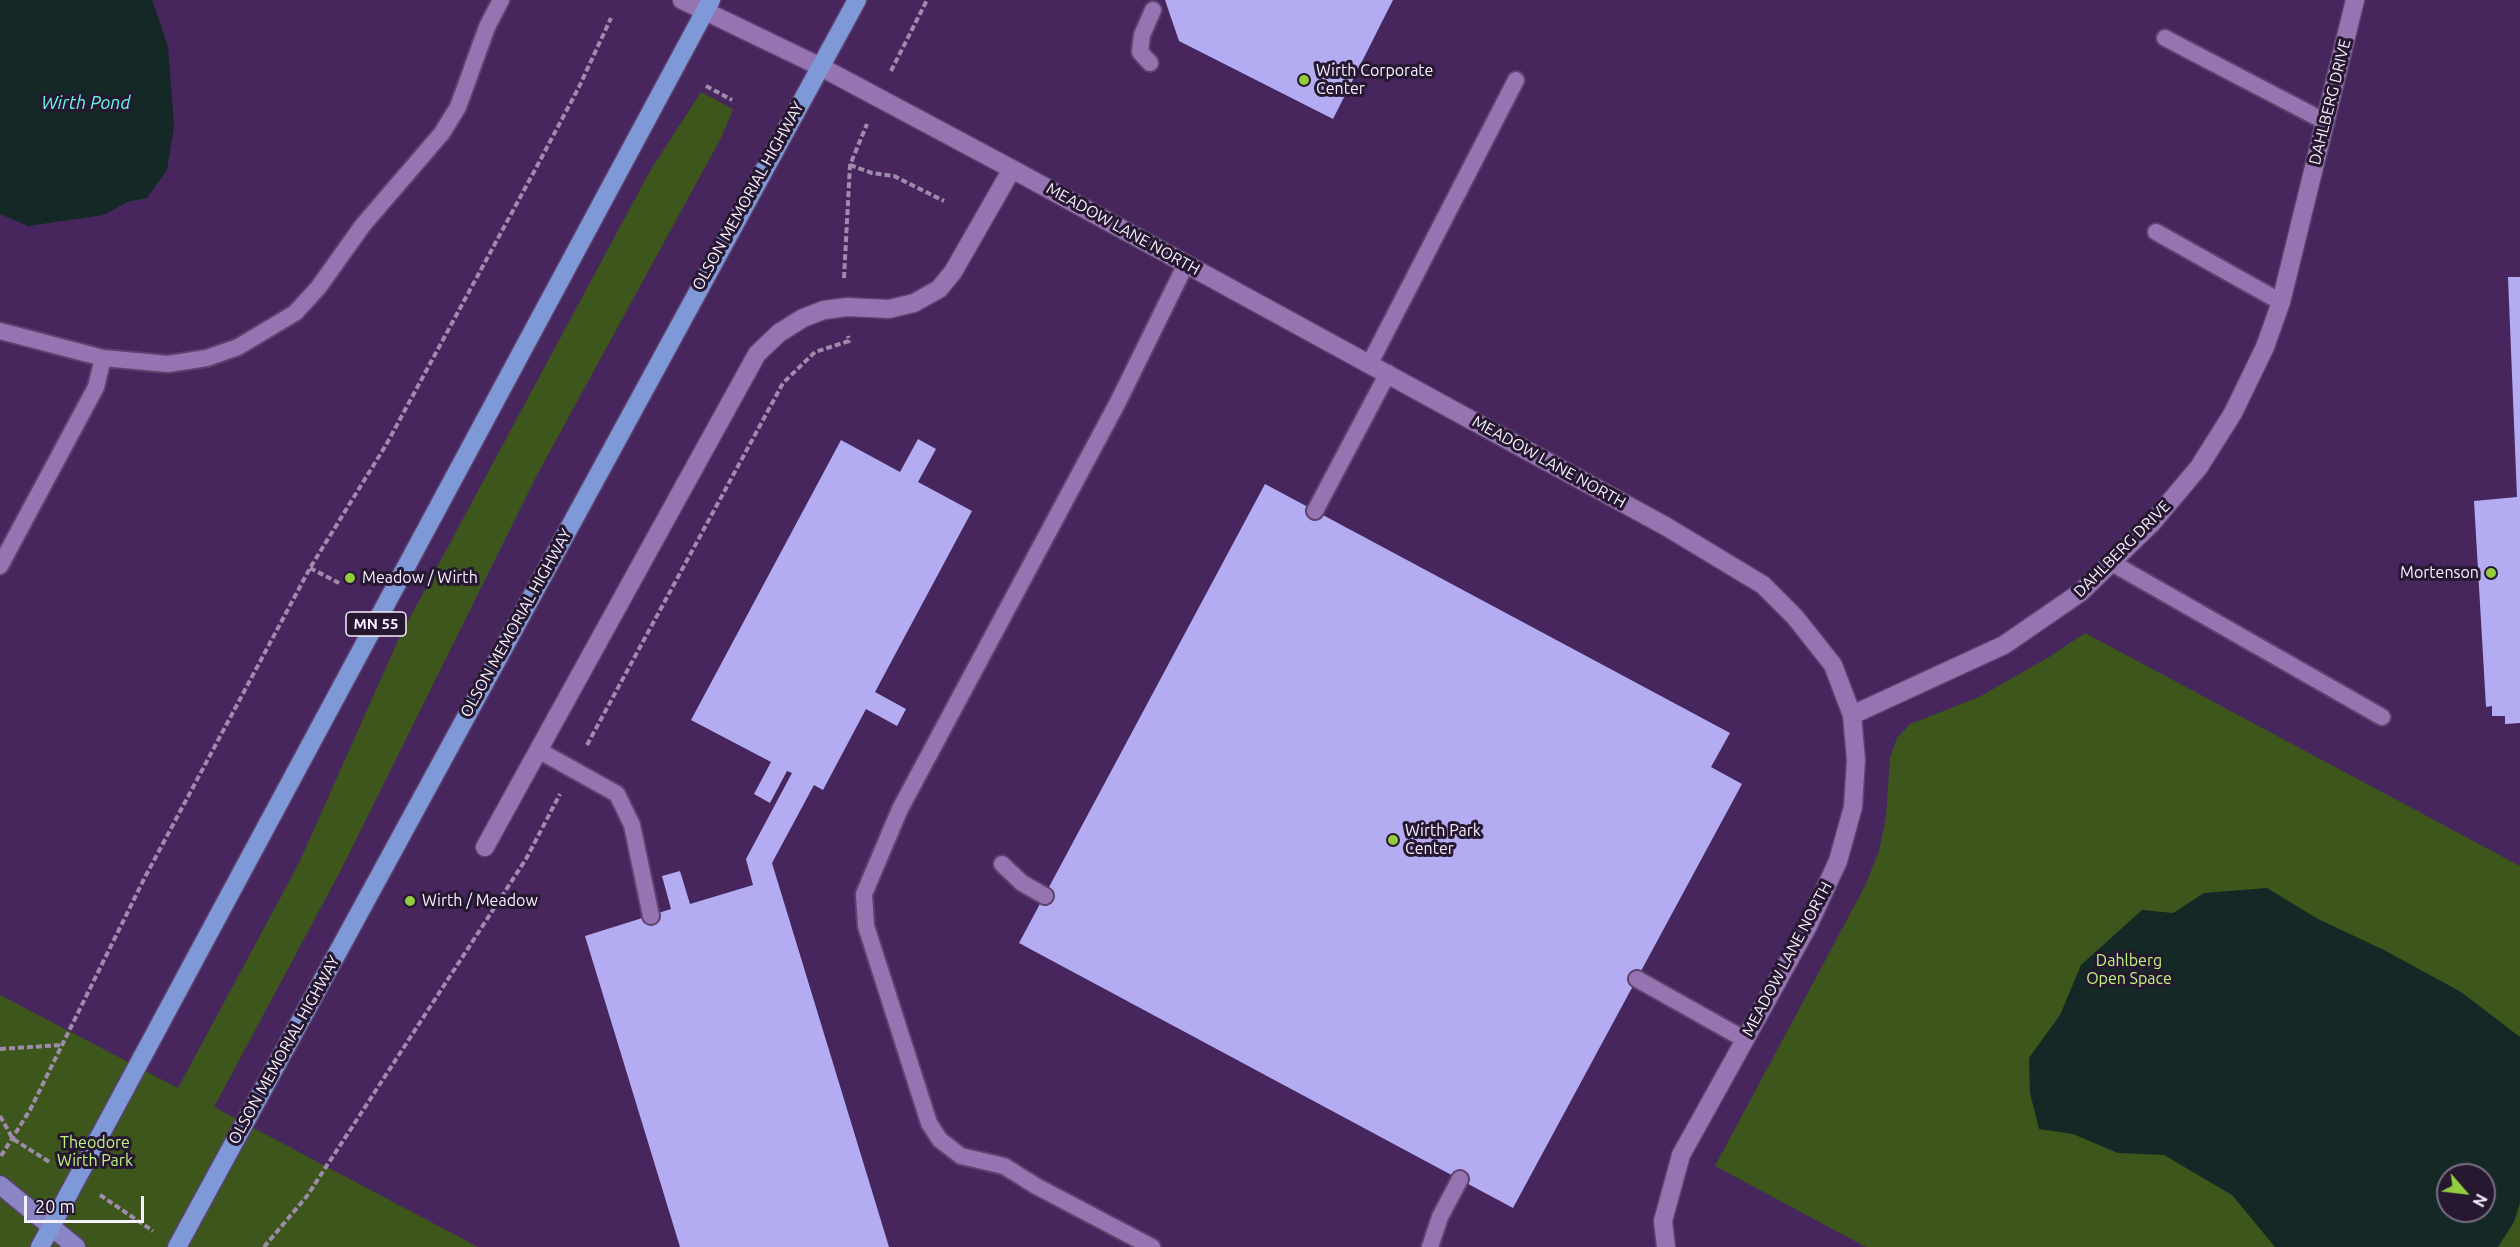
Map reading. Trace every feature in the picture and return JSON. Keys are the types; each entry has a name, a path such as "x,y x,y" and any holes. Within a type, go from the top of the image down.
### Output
{"main road":[{"name":"OLSON MEMORIAL HIGHWAY","path":"177,1247 857,0"},
{"name":"MN 55","path":"40,1247 708,6"}],"street":[{"name":"MEADOW LANE NORTH","path":"681,0 708,6 1370,363 1677,532 1763,585 1795,617 1833,665 1852,715 1856,760 1853,807 1838,861 1808,926 1681,1155 1663,1221 1666,1247"},
{"name":"DAHLBERG DRIVE","path":"1852,715 2004,645 2081,592 2152,524 2199,467 2233,413 2265,347 2281,302 2355,0"},
{"path":"485,848 758,354 779,333 803,318 824,310 847,307 889,309 914,303 939,289 953,272 1012,169"},
{"path":"0,1185 76,1247"}],"lane":[{"path":"0,331 11,332 103,358 168,364 207,358 238,347 295,313 318,288 363,225 442,133 458,107 487,27 501,0"},
{"path":"1150,63 1140,52 1142,35 1153,10"},
{"path":"2165,38 2326,122"},
{"path":"1370,363 1516,80"},
{"path":"2156,232 2281,302"},
{"path":"1152,1247 1036,1186 1004,1166 961,1156 940,1140 929,1123 866,926 864,894 900,810 1118,402 1186,264"},
{"path":"0,566 96,387 103,358"},
{"path":"1315,511 1388,373"},
{"path":"2112,563 2382,717"},
{"path":"538,750 617,794 632,825 651,916"},
{"path":"1002,864 1022,883 1045,896"},
{"path":"1637,979 1744,1039"},
{"path":"1430,1247 1440,1217 1460,1179"}],"path":[{"path":"849,342 844,273 850,165 879,98 927,0"},
{"path":"0,1157 13,1139 144,879 310,568 386,444 537,168 579,87 611,18"},
{"path":"706,86 732,100"},
{"path":"850,165 872,173 894,176 944,201"},
{"path":"310,568 339,583"},
{"path":"0,1049 62,1045"},
{"path":"0,1116 13,1139"}],"green space":[{"name":"Theodore Wirth Park","path":"701,92 733,109 721,138 537,475 342,868 214,1107 478,1247 0,1247 0,995 178,1088 299,863 400,636 650,171"},
{"name":"Dahlberg Open Space","path":"2085,633 2520,866 2520,1247 1866,1247 1715,1166 1865,886 1879,851 1886,817 1890,757 1897,738 1910,724 1979,697 2049,657"}],"water":[{"name":"Wirth Pond","path":"0,0 152,0 168,46 174,126 167,170 147,198 127,202 104,215 28,226 0,214"},
{"path":"2267,888 2318,919 2384,950 2461,992 2520,1037 2520,1203 2514,1222 2498,1247 2275,1247 2232,1195 2164,1155 2118,1153 2073,1134 2039,1129 2030,1093 2029,1058 2060,1015 2081,965 2142,910 2173,913 2204,893"}],"building":[{"name":"Wirth Corporate Center","path":"1165,0 1393,0 1333,119 1179,41"},
{"path":"2508,277 2520,277 2520,723 2505,724 2505,716 2492,716 2492,706 2486,707 2474,501 2517,497"},
{"path":"918,439 936,449 918,482 972,511 875,692 906,709 897,726 866,709 823,790 814,785 772,863 889,1247 680,1247 585,936 671,909 662,876 680,871 690,904 753,885 746,859 792,773 787,771 770,803 754,794 771,762 691,720 841,440 900,472"},
{"name":"Wirth Park Center","path":"1265,484 1730,733 1711,767 1742,784 1513,1208 1019,943"}],"place":[{"name":"Wirth Corporate Center","path":"1304,80"},
{"name":"Mortenson","path":"2491,573"},
{"name":"Meadow / Wirth","path":"350,578"},
{"name":"Wirth Park Center","path":"1393,840"},
{"name":"Wirth / Meadow","path":"410,901"}]}
